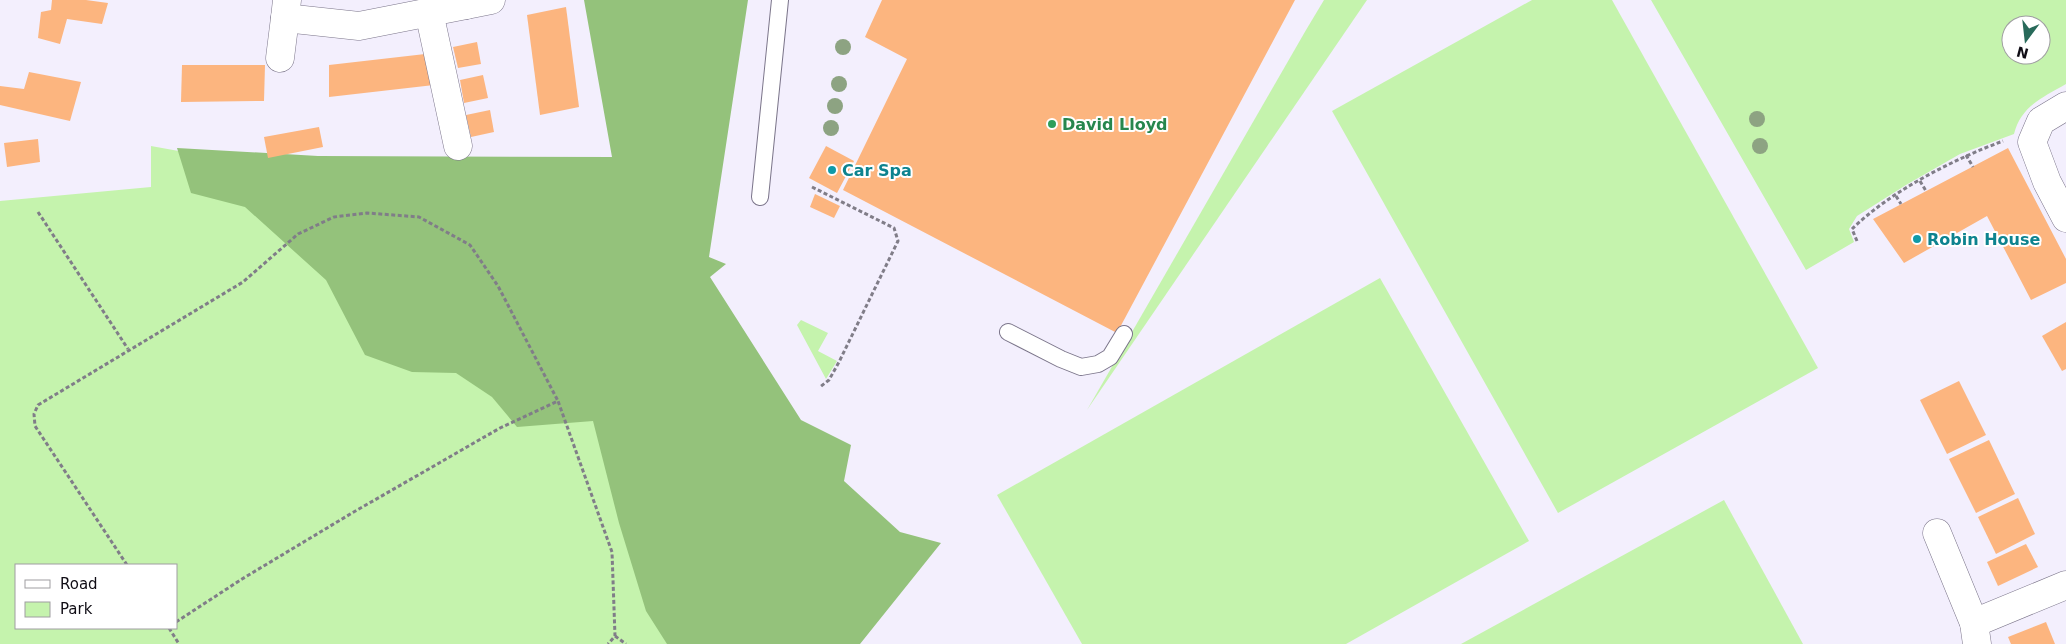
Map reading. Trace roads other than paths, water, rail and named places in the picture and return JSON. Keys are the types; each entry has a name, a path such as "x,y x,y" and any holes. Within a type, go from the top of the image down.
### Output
{"street":[{"path":"280,58 286,9 359,26 474,2"},
{"path":"428,12 458,146"},
{"path":"2066,106 2041,121 2032,142 2047,182 2066,218"},
{"path":"1937,533 1975,634 2066,585"}],"lane":[{"path":"760,196 780,0"},
{"path":"1008,332 1081,367 1098,364 1110,357 1124,334"}],"place":[{"name":"David Lloyd","path":"1052,124"},
{"name":"Car Spa","path":"832,170"},
{"name":"Robin House","path":"1917,239"}]}
